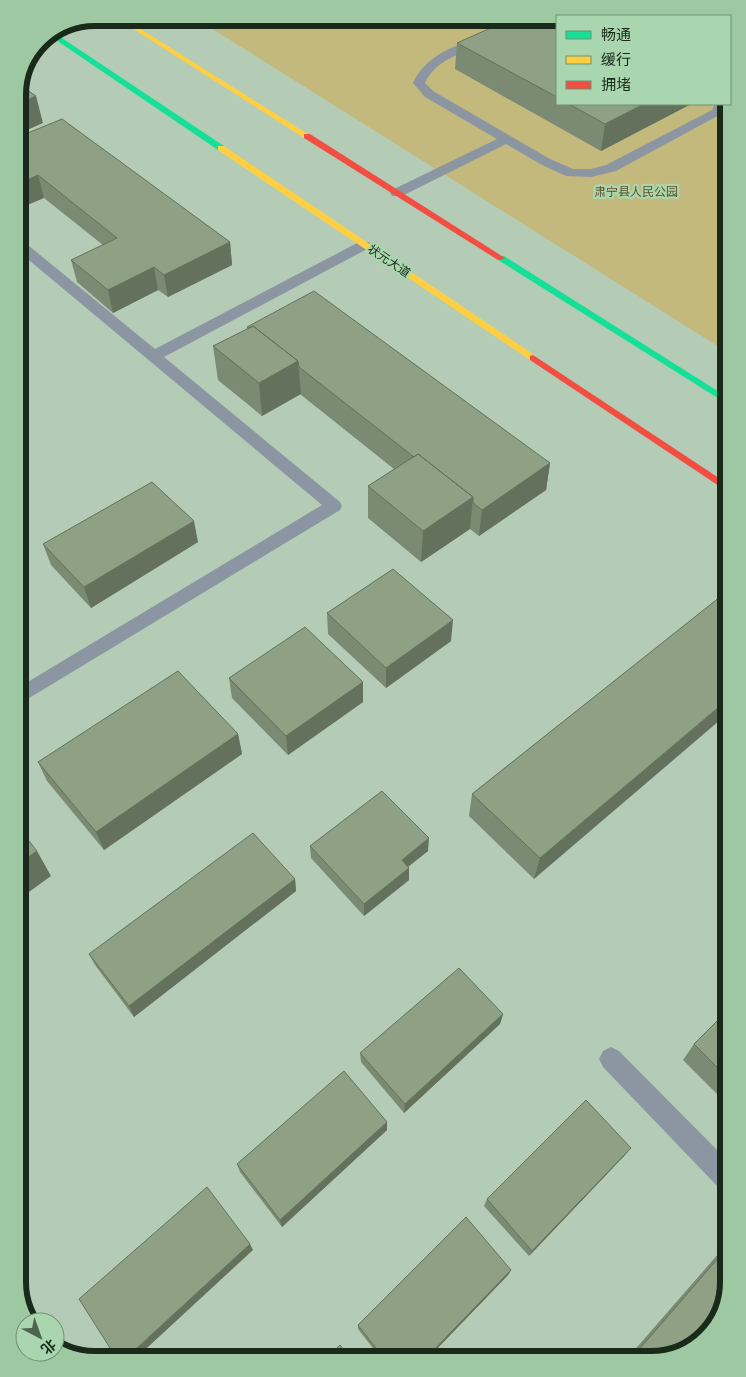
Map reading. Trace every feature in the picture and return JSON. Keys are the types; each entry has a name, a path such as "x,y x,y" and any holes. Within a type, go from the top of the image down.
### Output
{"main road":[{"path":"132,26 720,396"},
{"name":"状元大道","path":"58,38 720,484"}],"lane":[{"path":"494,36 430,64 422,73 420,83 429,94 546,162 571,173 591,173 611,168 716,112 720,106"},
{"path":"397,193 506,139"},
{"path":"154,356 364,245"},
{"path":"26,251 334,506 26,692"},
{"path":"611,1059 720,1171"}],"green space":[{"name":"肃宁县人民公园","path":"208,26 556,26 556,105 720,105 720,347"}],"building":[{"path":"495,26 556,26 556,96 457,43"},
{"path":"26,89 36,96 26,100"},
{"path":"571,105 642,105 605,124"},
{"path":"62,119 230,242 164,275 154,267 108,290 71,260 117,238 38,175 26,180 26,134"},
{"path":"314,291 550,463 482,510 473,503 473,497 418,454 414,457 299,367 298,361 253,326 247,327"},
{"path":"253,326 298,361 259,383 213,346"},
{"path":"418,454 473,497 423,531 368,486"},
{"path":"152,482 194,521 84,587 43,544"},
{"path":"393,569 453,620 386,668 327,613"},
{"path":"720,597 720,706 540,858 472,794"},
{"path":"305,627 363,682 286,736 229,678"},
{"path":"178,671 238,734 96,832 38,762"},
{"path":"382,791 429,838 402,860 409,868 364,904 310,846"},
{"path":"253,833 295,879 129,1006 89,954"},
{"path":"26,837 37,851 26,859"},
{"path":"459,968 503,1014 405,1104 360,1053"},
{"path":"720,1018 720,1070 694,1044"},
{"path":"344,1071 387,1122 280,1220 237,1164"},
{"path":"586,1100 631,1148 532,1251 487,1199"},
{"path":"207,1187 250,1244 134,1351 112,1351 79,1299"},
{"path":"466,1217 511,1270 433,1351 378,1351 358,1325"},
{"path":"720,1256 719,1290 716,1304 708,1320 693,1336 677,1345 664,1349 638,1351"},
{"path":"340,1345 344,1351 334,1351"}],"traffic: fast":[{"path":"58,38 221,148"},
{"path":"501,258 720,396"}],"traffic: slow":[{"path":"132,26 307,136"},
{"path":"221,148 533,358"}],"traffic: jam":[{"path":"307,136 501,258"},
{"path":"533,358 720,484"}]}
